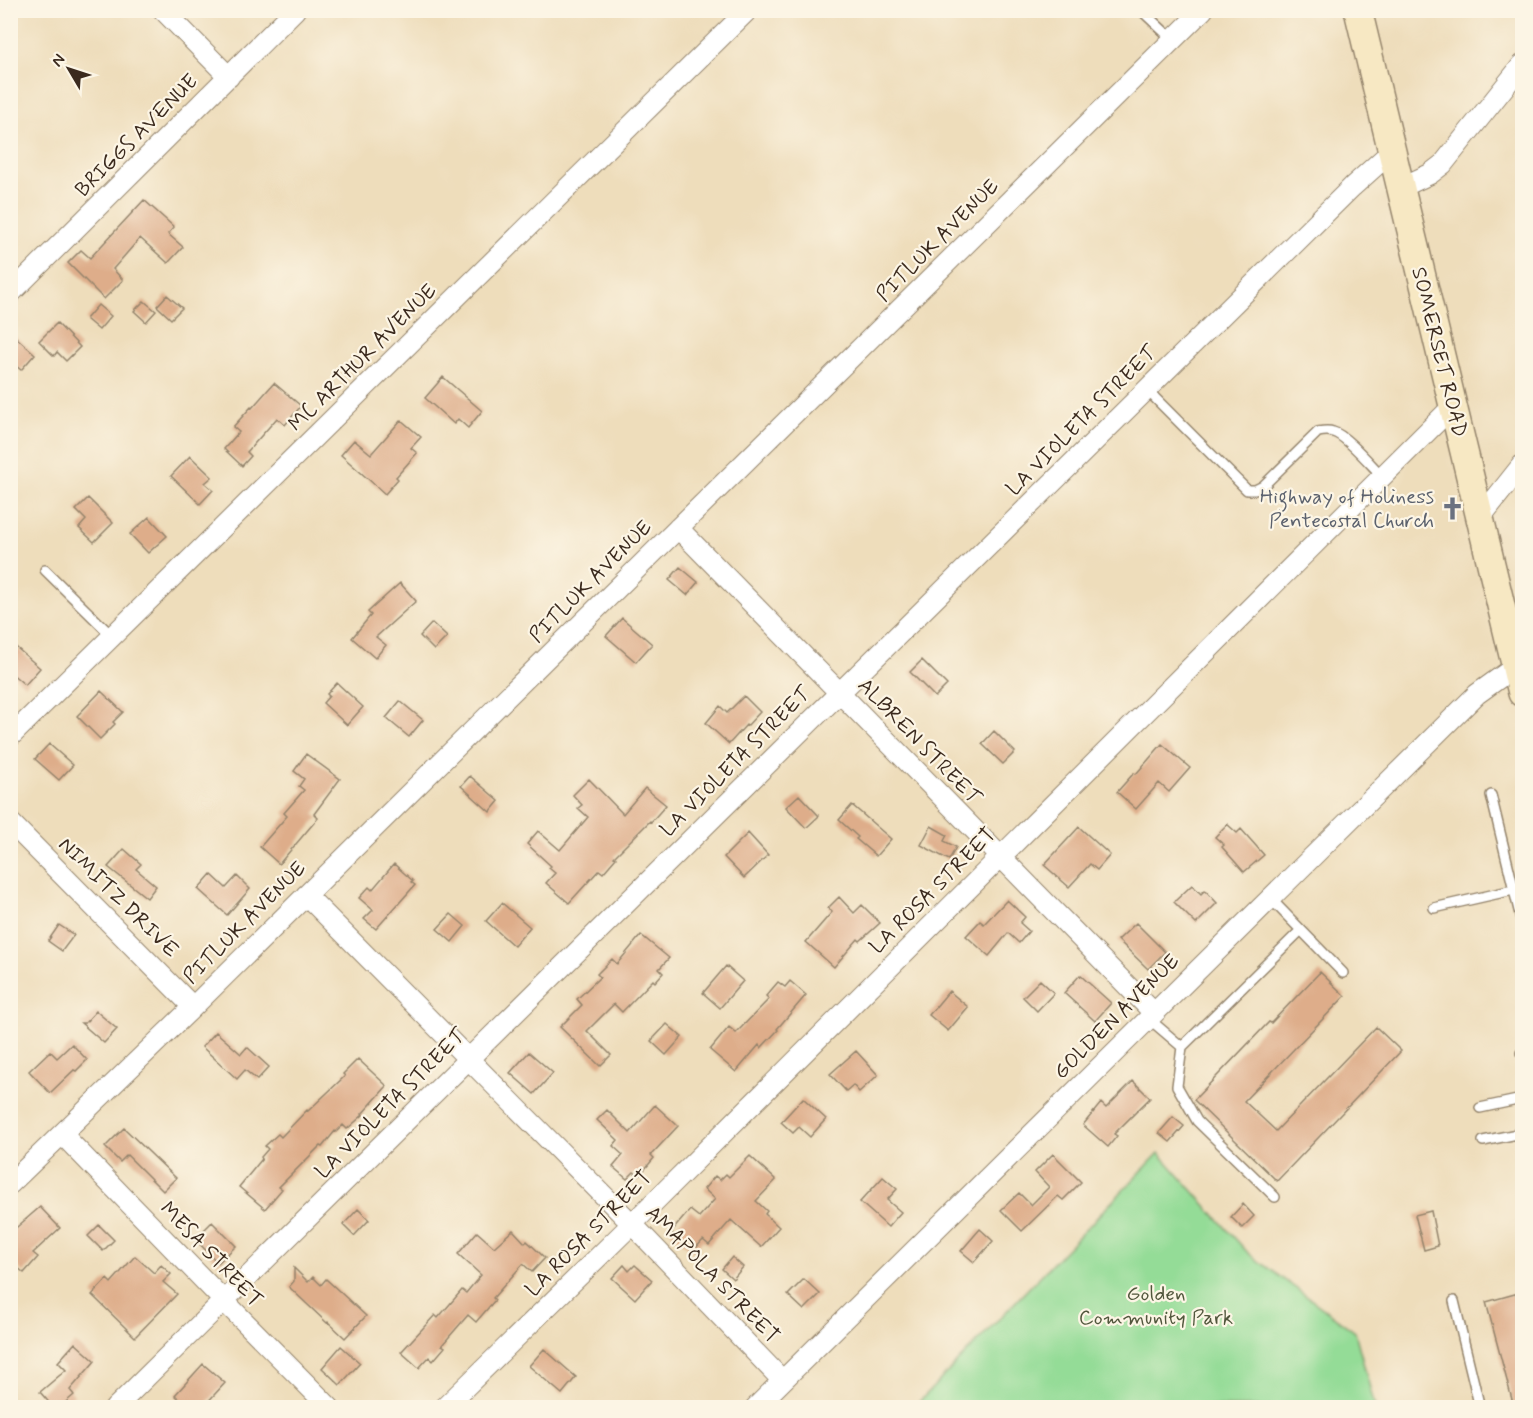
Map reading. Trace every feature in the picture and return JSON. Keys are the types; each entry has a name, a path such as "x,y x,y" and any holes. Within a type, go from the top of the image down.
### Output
{"main road":[{"name":"SOMERSET ROAD","path":"1358,10 1522,693"}],"street":[{"path":"163,10 229,77"},
{"name":"BRIGGS AVENUE","path":"10,294 295,10"},
{"name":"MC ARTHUR AVENUE","path":"10,738 748,10"},
{"name":"PITLUK AVENUE","path":"10,1184 193,1007 1203,10"},
{"path":"1400,188 1430,174 1443,164 1522,65"},
{"name":"LA VIOLETA STREET","path":"115,1407 1352,187 1392,151"},
{"name":"LA ROSA STREET","path":"444,1407 632,1224 1454,406"},
{"path":"1480,518 1522,465"},
{"name":"ALBREN STREET","path":"678,528 1000,857 1151,1016"},
{"name":"GOLDEN AVENUE","path":"755,1407 1477,694 1516,666"},
{"name":"NIMITZ DRIVE","path":"10,822 193,1007"},
{"name":"AMAPOLA STREET","path":"306,894 632,1224 782,1380"},
{"name":"MESA STREET","path":"62,1134 330,1407"}],"lane":[{"path":"1141,10 1173,40"},
{"path":"1146,390 1247,490 1255,490 1263,486 1318,432 1324,431 1334,432 1343,437 1383,477"},
{"path":"45,570 112,637"},
{"path":"1491,795 1518,889 1522,923"},
{"path":"1434,908 1518,889"},
{"path":"1270,898 1344,973"},
{"path":"1275,1197 1197,1121 1177,1086 1182,1047 1301,930"},
{"path":"1151,1016 1182,1047"},
{"path":"1480,1108 1522,1099"},
{"path":"1483,1141 1522,1133"},
{"path":"1454,1301 1480,1407"}],"green space":[{"name":"Golden Community Park","path":"1159,1153 1249,1254 1355,1332 1375,1407 914,1407"}],"building":[{"path":"144,200 174,227 168,234 183,247 168,263 140,238 113,269 123,280 104,299 68,263 81,250 90,258"},
{"path":"167,295 182,308 171,319 157,306"},
{"path":"144,301 156,311 146,322 134,311"},
{"path":"98,305 111,316 99,330 86,319"},
{"path":"57,323 80,347 66,361 57,352 54,356 39,341"},
{"path":"10,332 35,354 21,370 10,361"},
{"path":"443,377 482,411 468,428 458,419 454,424 425,398"},
{"path":"274,383 301,406 285,425 277,418 247,452 251,456 242,466 224,449 239,432 233,427"},
{"path":"401,420 421,437 411,448 417,453 385,494 341,455 354,440 371,454"},
{"path":"190,456 212,477 205,483 213,490 200,504 171,476"},
{"path":"88,498 113,523 94,542 79,528 86,520 76,510"},
{"path":"149,517 167,536 148,553 130,534"},
{"path":"680,567 698,582 687,595 669,580"},
{"path":"400,583 416,601 376,637 386,645 375,658 352,638 371,615 368,612"},
{"path":"622,618 652,644 636,662 606,636"},
{"path":"432,623 447,637 434,650 420,636"},
{"path":"10,642 40,668 25,685 10,672"},
{"path":"922,660 947,685 935,697 910,672"},
{"path":"337,683 363,707 347,725 323,703 329,696 327,694"},
{"path":"101,691 123,712 100,739 77,716"},
{"path":"744,696 760,712 729,744 706,723 720,706 727,713"},
{"path":"400,701 423,720 409,737 386,718"},
{"path":"994,731 1015,752 1003,764 982,744"},
{"path":"49,744 73,765 59,780 35,759"},
{"path":"1162,744 1190,768 1169,792 1159,783 1136,809 1117,792"},
{"path":"306,754 340,779 314,814 318,818 279,864 260,847 287,816 284,813 304,790 299,786 304,779 294,771"},
{"path":"470,776 499,801 490,812 461,786"},
{"path":"589,779 623,814 645,788 666,805 614,857 616,858 603,873 599,870 569,903 546,883 555,873 549,868 551,866 527,844 538,831 560,850 588,817 578,808 582,805 573,795"},
{"path":"799,795 819,816 806,828 786,807"},
{"path":"852,805 891,839 876,856 839,820"},
{"path":"1227,824 1237,833 1241,829 1264,855 1244,872 1222,847 1224,845 1215,837"},
{"path":"931,826 947,835 944,841 956,847 949,860 921,845"},
{"path":"1079,827 1110,855 1097,870 1090,864 1069,887 1044,865"},
{"path":"748,833 768,855 744,878 724,857"},
{"path":"124,849 141,864 136,869 156,886 147,898 108,867"},
{"path":"394,864 415,885 376,929 364,919 373,910 359,898 369,887 372,890"},
{"path":"211,874 226,888 237,876 250,889 227,915 198,889"},
{"path":"1192,885 1201,894 1205,890 1217,903 1196,924 1174,902"},
{"path":"839,897 854,913 862,905 880,923 860,941 858,939 834,967 806,942 832,912 828,908"},
{"path":"1007,900 1025,917 1020,923 1029,931 1019,943 1008,933 989,956 966,936 980,921 984,924"},
{"path":"502,903 530,927 514,946 486,921"},
{"path":"451,914 465,926 452,942 437,929"},
{"path":"1136,923 1165,952 1148,969 1118,940"},
{"path":"59,925 74,935 62,951 48,941"},
{"path":"641,935 669,958 659,969 663,973 655,982 653,980 622,1012 614,1004 587,1031 611,1055 600,1066 560,1027 582,1005 577,999 600,977 597,974 612,959 617,964"},
{"path":"726,966 743,981 720,1008 703,993"},
{"path":"1320,972 1345,996 1244,1101 1276,1131 1376,1027 1401,1051 1277,1181 1194,1100"},
{"path":"1080,975 1111,1003 1095,1021 1064,993"},
{"path":"1040,980 1054,993 1037,1011 1023,997"},
{"path":"790,981 806,995 778,1030 761,1048 759,1045 736,1072 710,1050 729,1027 736,1033 769,999 766,996 778,982 785,987"},
{"path":"949,991 968,1007 948,1031 929,1015"},
{"path":"96,1011 117,1029 104,1043 81,1023 85,1023"},
{"path":"667,1024 682,1037 666,1055 651,1041"},
{"path":"216,1032 241,1054 247,1047 269,1067 257,1080 245,1070 237,1079 202,1047"},
{"path":"72,1044 87,1060 50,1093 29,1071 50,1051 57,1058"},
{"path":"856,1051 878,1075 859,1092 853,1085 846,1091 830,1074"},
{"path":"529,1052 553,1073 534,1094 510,1073"},
{"path":"358,1059 387,1086 363,1115 347,1129 343,1125 335,1131 322,1147 320,1146 279,1187 282,1189 265,1209 239,1187 262,1159 261,1157 268,1149 265,1146 278,1134 281,1137 345,1076 343,1074"},
{"path":"1133,1081 1150,1098 1114,1134 1117,1136 1108,1147 1083,1125 1101,1103 1106,1108"},
{"path":"803,1098 826,1119 810,1137 799,1127 793,1133 781,1122"},
{"path":"655,1105 678,1126 651,1155 654,1158 639,1176 634,1172 627,1179 613,1167 623,1155 613,1146 618,1140 597,1120 607,1110 630,1133"},
{"path":"1173,1117 1184,1126 1170,1142 1159,1133"},
{"path":"124,1128 176,1178 163,1191 127,1155 120,1162 105,1147"},
{"path":"1053,1154 1081,1182 1063,1200 1058,1196 1022,1231 1001,1210 1019,1193 1031,1205 1049,1187 1035,1172"},
{"path":"750,1156 776,1180 756,1201 767,1211 765,1214 779,1227 761,1247 731,1220 709,1245 703,1240 693,1251 671,1232 690,1210 699,1217 715,1199 704,1189 715,1176 720,1180 726,1174 729,1177"},
{"path":"883,1177 897,1189 887,1200 901,1212 888,1227 860,1202"},
{"path":"1243,1204 1254,1216 1242,1228 1231,1217"},
{"path":"40,1207 60,1228 33,1253 38,1257 24,1273 10,1261 10,1233"},
{"path":"358,1209 369,1220 354,1236 343,1225"},
{"path":"1431,1211 1438,1246 1424,1250 1415,1215"},
{"path":"212,1222 236,1246 218,1263 195,1239"},
{"path":"99,1225 114,1240 103,1251 88,1236"},
{"path":"980,1229 993,1241 974,1262 961,1251"},
{"path":"513,1230 525,1243 527,1241 545,1258 532,1272 523,1264 493,1298 495,1300 476,1322 468,1315 442,1345 445,1347 433,1361 429,1357 419,1368 401,1352 435,1315 438,1318 462,1290 466,1293 481,1275 458,1254 477,1232 494,1247"},
{"path":"135,1256 154,1273 161,1265 171,1274 163,1282 177,1294 135,1337 92,1295 107,1279 111,1283"},
{"path":"732,1257 743,1267 733,1279 722,1269"},
{"path":"624,1265 629,1271 635,1265 652,1280 635,1299 612,1278"},
{"path":"294,1268 308,1282 313,1277 321,1285 326,1279 366,1316 345,1338 289,1287 294,1281"},
{"path":"804,1279 820,1294 804,1310 788,1295"},
{"path":"1522,1292 1522,1407 1514,1407 1486,1302"},
{"path":"75,1343 95,1361 70,1390 74,1395 60,1407 53,1407 40,1392 66,1370 58,1362"},
{"path":"341,1346 360,1363 340,1385 322,1368"},
{"path":"544,1349 576,1377 562,1394 529,1366"},
{"path":"203,1364 225,1383 203,1407 188,1407 175,1395"}],"place":[{"name":"Highway of Holiness Pentecostal Church","path":"1452,508"}]}
